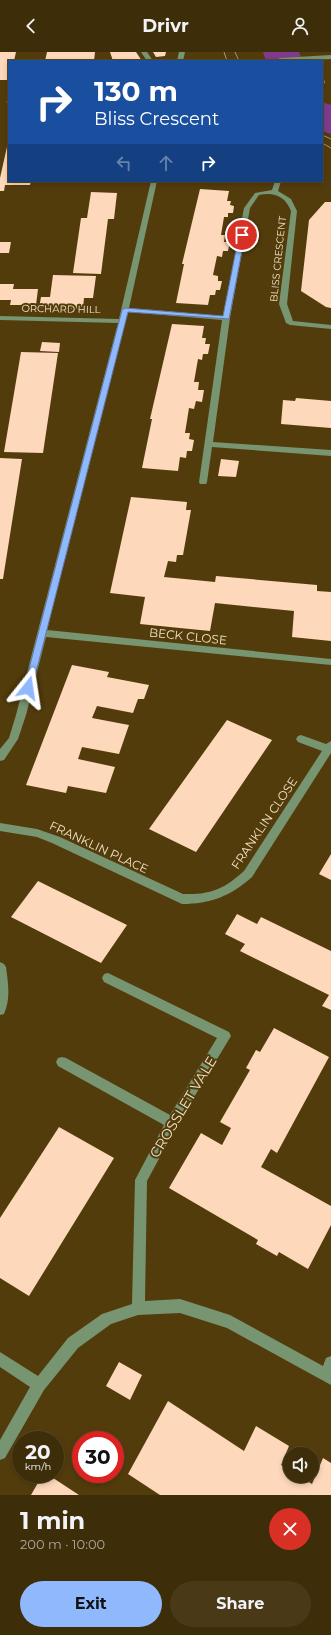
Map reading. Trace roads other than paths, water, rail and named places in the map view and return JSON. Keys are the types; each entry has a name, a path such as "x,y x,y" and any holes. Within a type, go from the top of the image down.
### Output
{"street":[{"path":"280,60 311,59 331,56"},
{"path":"0,757 13,739 42,634 125,310 154,182"},
{"path":"203,482 226,318 247,208 257,194 275,191 278,182"},
{"name":"BLISS CRESCENT","path":"275,191 285,196 292,202 294,211 283,304 290,324 331,327"},
{"path":"125,310 226,318"},
{"name":"ORCHARD HILL","path":"0,318 122,321"},
{"path":"209,444 331,453"},
{"name":"BECK CLOSE","path":"42,634 331,662"},
{"name":"FRANKLIN CLOSE","path":"163,891 182,899 200,900 218,896 236,886 248,874 330,747 301,739"},
{"name":"FRANKLIN PLACE","path":"0,827 37,833 56,840 163,891"},
{"path":"0,967 4,992 0,1010"},
{"name":"CROSSLET VALE","path":"108,978 225,1036 172,1123 141,1180 138,1308"},
{"path":"62,1062 172,1123"},
{"path":"0,1453 39,1385 73,1343 107,1319 138,1308 180,1306 230,1322 329,1372"},
{"path":"0,1359 39,1385"}],"waterway":[{"path":"281,52 284,60"},
{"path":"323,115 331,122"}],"tram line":[{"path":"224,52 227,60"},
{"path":"235,52 239,60"},
{"path":"323,135 331,139"},
{"path":"323,144 331,148"}]}
